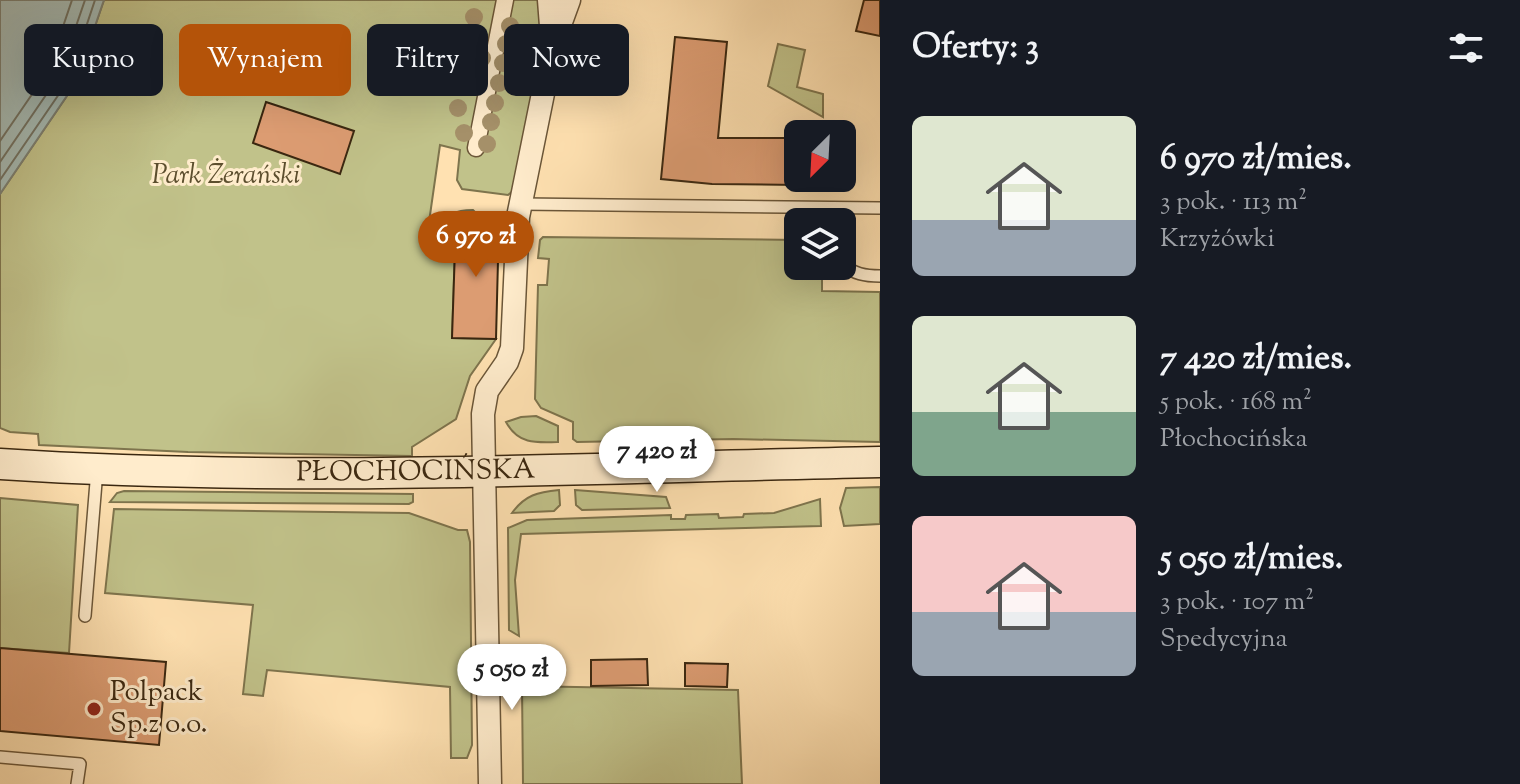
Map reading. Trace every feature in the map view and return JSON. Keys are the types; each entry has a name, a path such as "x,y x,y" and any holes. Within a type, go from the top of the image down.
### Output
{"main road":[{"name":"PŁOCHOCIŃSKA","path":"0,464 97,470 483,472 880,462"}],"street":[{"path":"476,148 505,0"},
{"path":"549,0 551,24"},
{"path":"560,24 569,0"},
{"path":"490,784 484,400 492,382 507,362 514,332 517,233 543,96"}],"lane":[{"path":"521,204 838,208"},
{"path":"856,208 880,208"},
{"path":"856,272 880,276"},
{"path":"85,616 97,470"},
{"path":"0,757 80,764 77,784"}],"green space":[{"name":"Park Żerański","path":"104,0 542,0 543,24 504,24 504,96 532,96 514,190 508,195 462,189 457,180 460,150 440,145 428,229 443,231 453,214 467,210 475,212 474,216 456,220 452,338 496,339 470,376 456,419 412,447 412,456 188,452 39,445 38,434 0,428 0,194 67,96 163,96 163,24 96,24"},
{"path":"778,44 805,50 797,87 823,94 823,117 768,86"},
{"path":"543,237 784,240 784,280 822,280 822,291 880,292 880,442 733,439 577,442 573,439 573,422 541,408 535,399 538,285 547,285 549,259 538,258"},
{"path":"536,416 558,426 558,442 535,442 522,438 506,422"},
{"path":"880,487 880,524 844,526 840,508 846,488"},
{"path":"559,490 560,505 554,511 512,513 532,496"},
{"path":"575,490 666,497 670,508 582,510 576,505"},
{"path":"117,493 413,494 413,502 110,502"},
{"path":"0,498 78,505 69,653 0,648"},
{"path":"820,499 821,526 521,534 515,580 519,636 509,630 508,528 527,520 671,515 671,519 685,519 686,515 718,514 719,518 743,517 744,514 774,513"},
{"path":"114,509 409,513 458,530 467,530 470,542 472,745 467,758 451,758 450,687 267,670 263,696 243,694 253,605 105,593"},
{"path":"522,686 738,690 742,784 523,784"}],"water":[{"path":"0,0 104,0 96,24 24,24 24,96 67,96 0,194"}],"building":[{"path":"864,0 880,0 880,36 856,31"},
{"path":"675,37 727,42 718,138 784,138 784,185 712,184 661,179"},
{"path":"266,102 354,131 340,174 253,143"},
{"path":"456,219 499,221 496,339 452,338"},
{"path":"0,648 166,662 159,745 0,731"},
{"path":"647,659 648,685 591,686 591,660"},
{"path":"685,663 728,664 727,687 685,686"}],"place":[{"name":"Polpack Sp.z o.o.","path":"94,709"}]}
